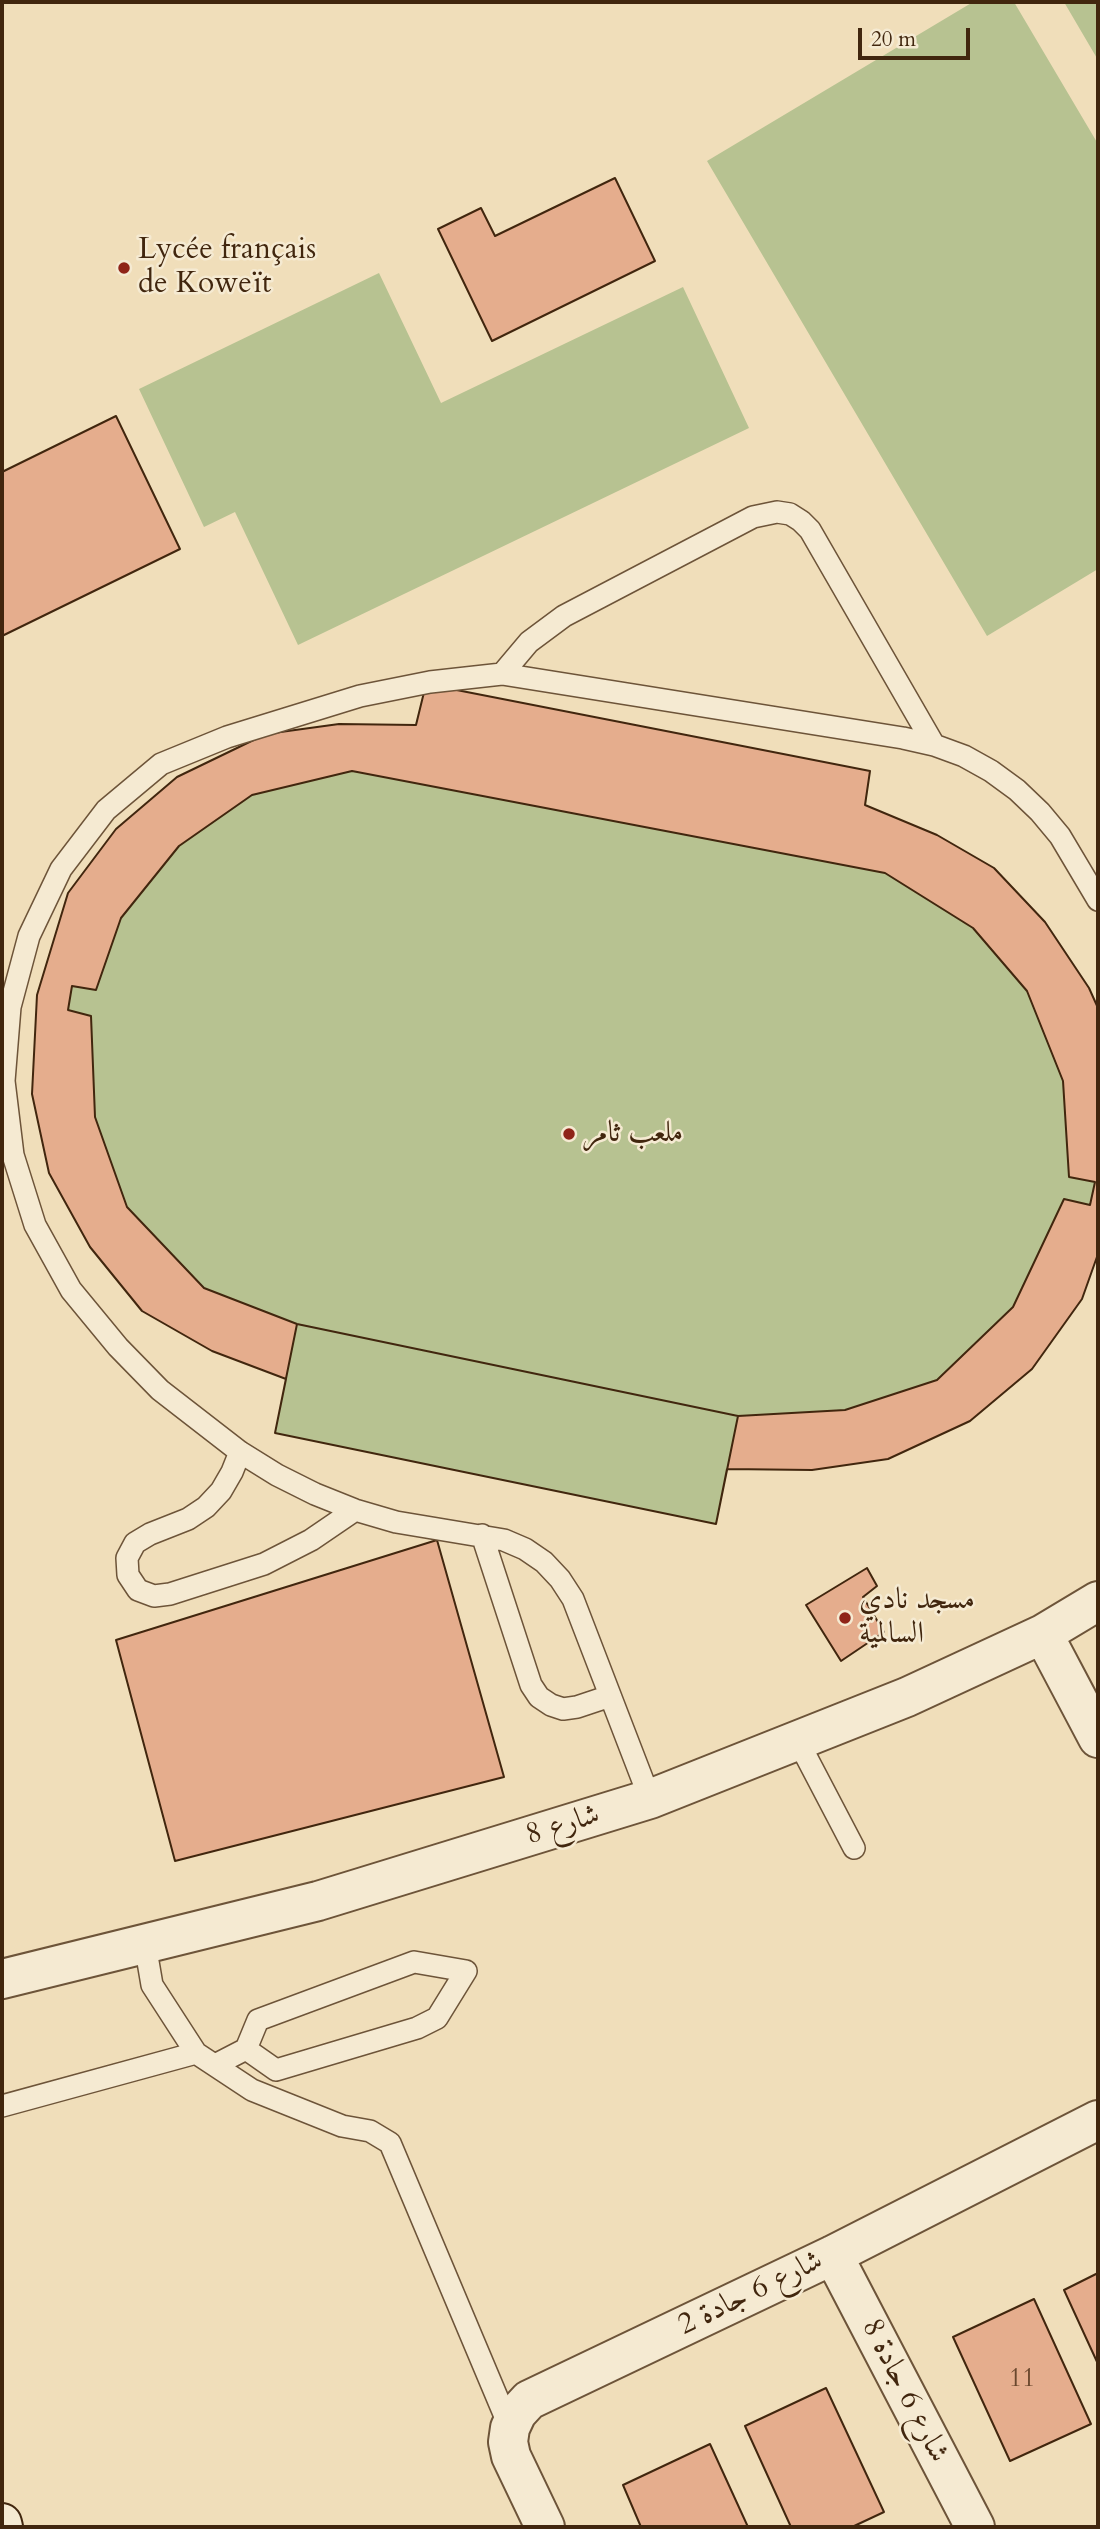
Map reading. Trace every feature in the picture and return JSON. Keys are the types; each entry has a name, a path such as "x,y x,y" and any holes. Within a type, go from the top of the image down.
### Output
{"street":[{"name":"شارع 8","path":"2,1979 318,1902 650,1799 907,1696 1043,1634 1098,1601"},
{"path":"1043,1634 1098,1738"},
{"name":"شارع 6 جادة 2","path":"510,2428 517,2413 529,2400 834,2255 1098,2120"},
{"name":"شارع 6 جادة 8","path":"834,2255 975,2527"},
{"path":"510,2428 511,2456 545,2527"}],"lane":[{"path":"502,674 529,642 564,616 753,517 778,512 790,514 810,530 934,745"},
{"path":"650,1799 573,1598 561,1579 544,1562 525,1549 504,1540 439,1531 355,1510 277,1475 240,1451 160,1390 118,1347 71,1290 35,1225 13,1155 5,1081 10,1007 29,936 61,869 106,810 162,764 227,737 360,696 430,682 502,674 903,738 964,756 1017,790 1040,812 1060,836 1098,900"},
{"path":"240,1451 221,1491 206,1507 188,1519 135,1543 127,1558 128,1576 138,1590 154,1596 170,1594 264,1564 311,1541 355,1510"},
{"path":"482,1535 531,1685 539,1697 563,1709 610,1696"},
{"path":"798,1741 854,1848"},
{"path":"145,1944 152,1984 196,2053 252,2090 342,2126 370,2131 390,2143 510,2428"},
{"path":"215,2065 246,2049 258,2020 414,1962 466,1971 437,2018 416,2028 276,2070 246,2049"},
{"path":"2,2106 196,2053"}],"green space":[{"path":"973,2 1014,2 1098,144 1098,569 987,636 707,161"},
{"path":"1064,2 1098,2 1098,60"},
{"path":"379,273 441,403 683,287 749,428 298,645 235,512 204,527 139,389"},
{"name":"ملعب ثامر","path":"426,684 870,771 866,805 937,835 994,868 1045,922 1089,988 1098,1008 1098,1254 1082,1299 1032,1369 888,1459 812,1470 728,1469 716,1524 275,1433 286,1379 212,1351 142,1311 90,1247 49,1173 32,1094 37,995 68,893 116,829 177,777 266,734 339,724 415,725"}],"building":[{"path":"615,178 655,261 492,341 438,229 481,208 495,236"},
{"path":"116,416 180,549 2,636 2,472"},
{"path":"426,684 870,771 865,805 937,835 994,868 1045,922 1089,988 1098,1008 1098,1254 1082,1299 1032,1369 970,1421 888,1459 812,1470 727,1469 716,1524 275,1433 286,1379 212,1351 142,1311 90,1247 49,1173 32,1094 37,995 68,893 116,829 177,777 266,734 339,724 416,725","holes":["352,771 885,873 973,928 1027,991 1063,1081 1069,1177 1095,1182 1090,1205 1064,1199 1013,1307 937,1380 845,1410 738,1416 297,1324 204,1288 127,1207 95,1117 91,1016 68,1010 72,986 96,990 121,918 179,846 252,795"]},
{"path":"297,1324 738,1416 716,1524 275,1433"},
{"path":"437,1540 504,1777 175,1861 116,1640"},
{"name":"مسجد نادي السالمية","path":"867,1568 877,1586 863,1597 884,1632 841,1661 806,1605"},
{"path":"1098,2273 1098,2364 1064,2290"},
{"path":"1034,2299 1091,2424 1010,2461 953,2337"},
{"path":"826,2388 884,2512 852,2527 791,2527 745,2426"},
{"path":"710,2444 748,2527 641,2527 623,2485"}],"place":[{"name":"Lycée français de Koweït","path":"124,268"},
{"name":"ملعب ثامر","path":"569,1134"},
{"name":"مسجد نادي السالمية","path":"845,1618"}]}
